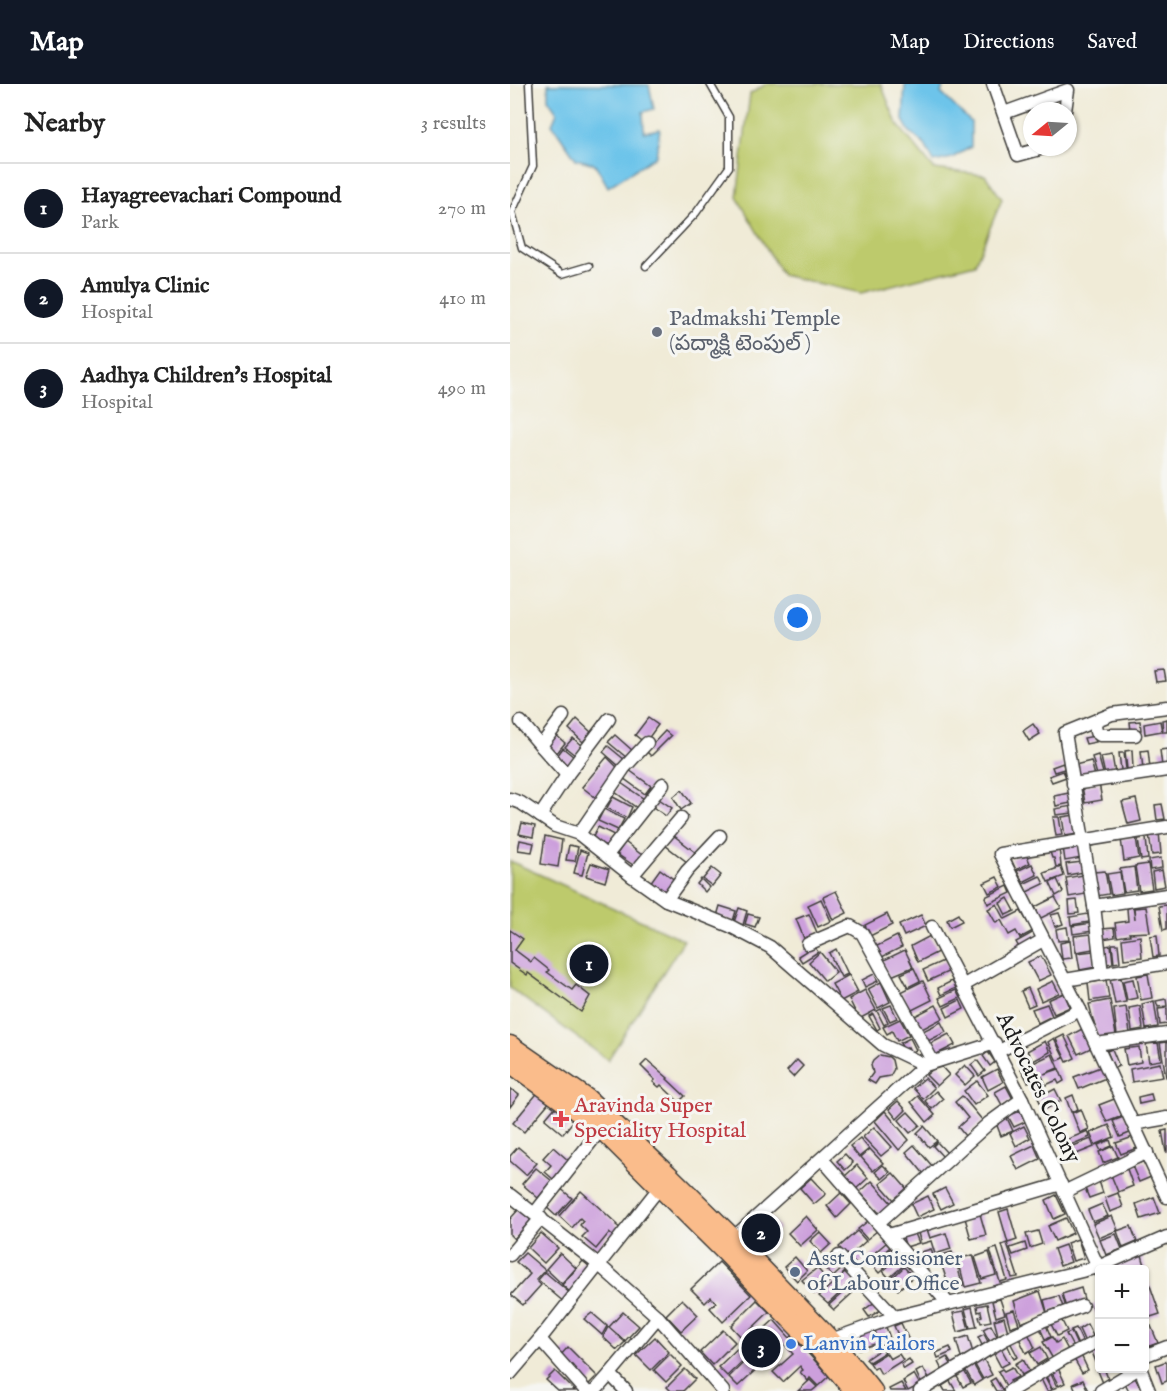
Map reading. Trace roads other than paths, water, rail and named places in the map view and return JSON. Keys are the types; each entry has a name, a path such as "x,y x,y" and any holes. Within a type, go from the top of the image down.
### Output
{"main road":[{"path":"510,1045 588,1099 810,1340 854,1391"},
{"path":"510,1063 601,1129 734,1238 831,1340 873,1391"}],"street":[{"path":"993,84 1018,155 1023,154"},
{"path":"1035,102 1068,90 1066,102"},
{"path":"1004,113 1023,106"},
{"path":"1102,974 1094,906 1065,733 1112,714 1167,707"},
{"path":"542,747 543,742 563,716"},
{"path":"540,816 609,719"},
{"path":"1097,720 1096,732 1100,735 1135,735"},
{"path":"521,722 567,775"},
{"path":"579,834 624,768 647,743"},
{"path":"1074,784 1167,770"},
{"path":"607,855 663,784"},
{"path":"510,798 555,826 579,834 666,900 730,926 770,947 883,1045 929,1064"},
{"path":"632,876 681,818"},
{"path":"1167,827 1000,854 1080,1010 1147,1152 1161,1170 1167,1197"},
{"path":"666,900 687,871 720,836"},
{"path":"1094,906 1167,896"},
{"path":"808,944 850,926 862,933 929,1064"},
{"name":"Advocates Colony","path":"932,927 1023,1099 1097,1265"},
{"path":"963,985 1043,940"},
{"path":"1065,980 1167,963"},
{"path":"734,1238 929,1064 997,1047 1080,1010"},
{"path":"1096,1044 1167,1034"},
{"path":"878,1223 989,1123 1023,1099"},
{"path":"1133,1124 1167,1118"},
{"path":"510,1255 601,1129"},
{"path":"889,1235 1062,1188 1147,1152"},
{"path":"822,1159 947,1302"},
{"path":"510,1374 664,1181"},
{"path":"510,1195 598,1264 658,1317 723,1391"},
{"path":"1108,1265 1167,1237"},
{"path":"839,1256 895,1317"},
{"path":"831,1340 895,1317 947,1302 1095,1270"},
{"path":"920,1391 1005,1339 1082,1306"},
{"path":"595,1391 658,1317"},
{"path":"540,1339 586,1391"},
{"path":"1010,1391 1095,1343"},
{"path":"1149,1354 1167,1347"},
{"path":"1101,1391 1131,1373"},
{"path":"1141,1373 1149,1391"},
{"path":"610,1374 626,1391"}],"lane":[{"path":"529,84 533,166 512,212 522,248 562,274 589,266"},
{"path":"646,266 696,213 729,167 729,117 710,84"}],"water":[{"path":"548,84 649,85 654,109 643,112 644,132 660,129 656,156 608,187 595,164 576,159 552,124 557,112 548,99"},
{"path":"905,84 944,84 941,93 971,122 971,147 952,158 934,162 925,145 909,131 903,120"}],"place":[{"name":"Padmakshi Temple (పద్మాక్షి టెంపుల్ )","path":"657,332"},
{"name":"Hayagreevachari Compound","path":"589,964"},
{"name":"Aravinda Super Speciality Hospital","path":"561,1119"},
{"name":"Amulya Clinic","path":"761,1233"},
{"name":"Asst.Comissioner of Labour Office","path":"795,1272"},
{"name":"Lanvin Tailors","path":"791,1344"},
{"name":"Aadhya Children's Hospital","path":"761,1348"}]}
